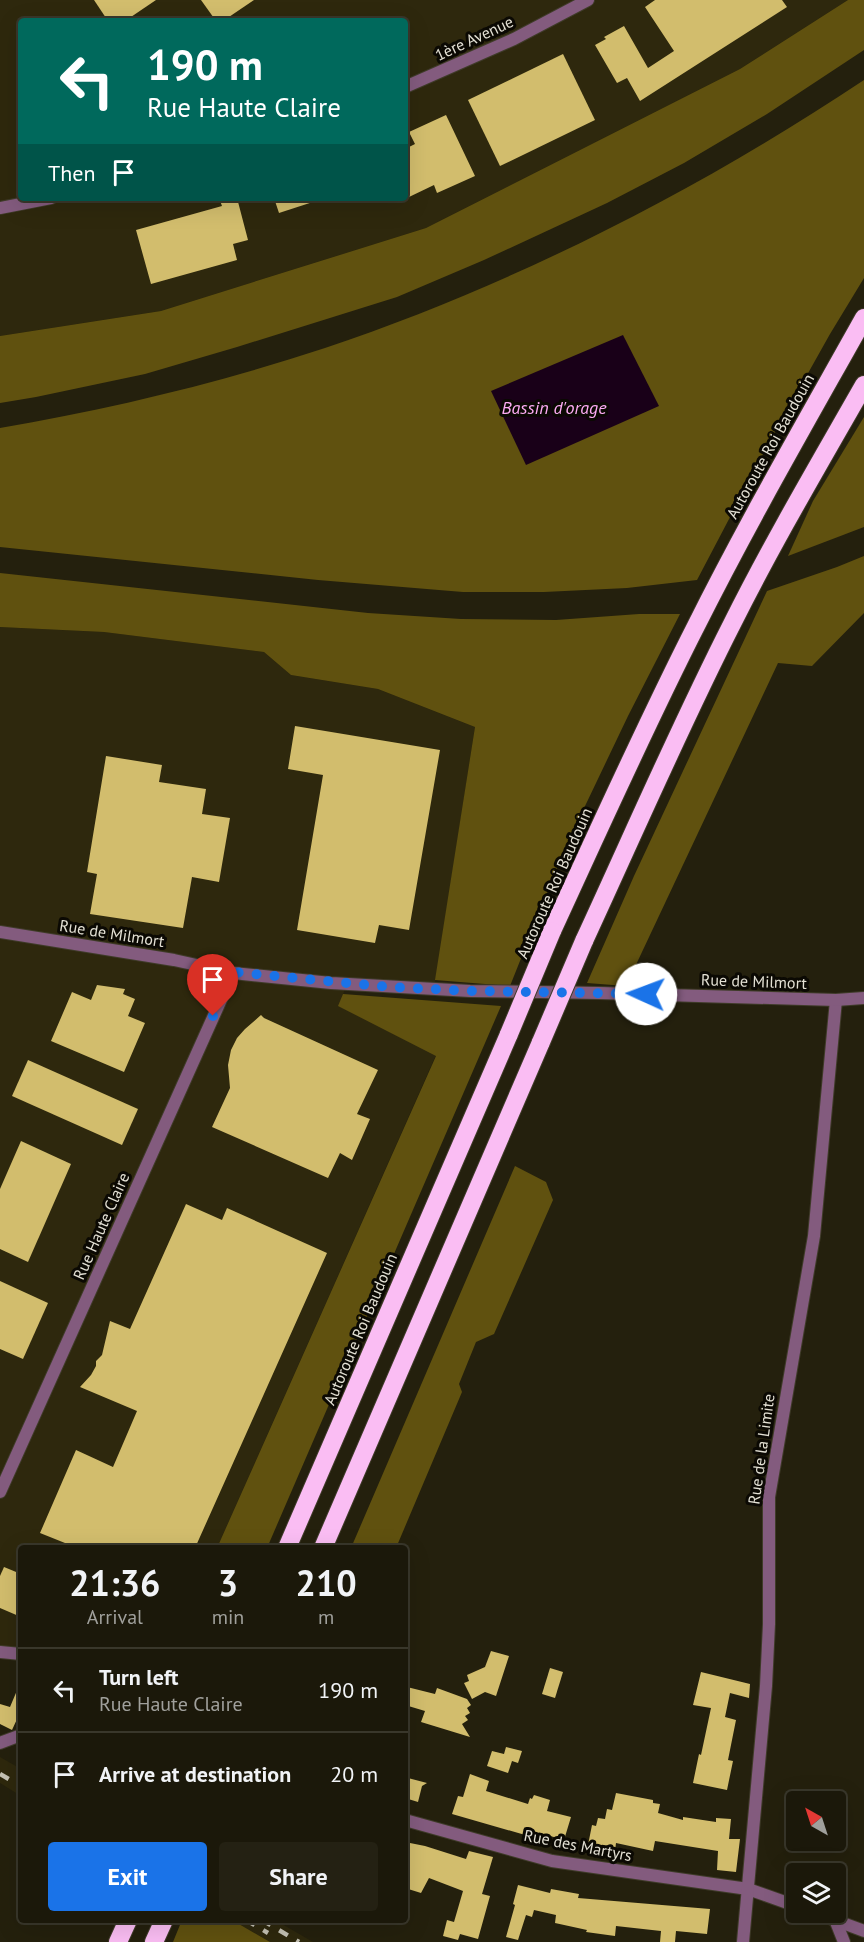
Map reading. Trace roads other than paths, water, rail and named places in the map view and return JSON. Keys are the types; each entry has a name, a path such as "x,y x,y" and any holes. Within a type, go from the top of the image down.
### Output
{"highway":[{"name":"Autoroute Roi Baudouin","path":"288,1545 552,931 645,730 748,525 864,318"},
{"path":"324,1545 584,941 676,739 732,623 784,525 864,385"},
{"path":"118,1942 127,1923"},
{"path":"154,1942 163,1923"}],"street":[{"name":"1ère Avenue","path":"408,86 514,39 588,0"},
{"path":"0,208 36,201"},
{"name":"Rue de Milmort","path":"0,932 174,960 233,972 331,983 470,991 864,998"},
{"name":"Rue Haute Claire","path":"0,1492 233,972"},
{"name":"Rue de la Limite","path":"743,1942 766,1686 769,1623 769,1497 814,1236 836,999"},
{"path":"0,1652 18,1654"},
{"path":"0,1743 18,1737"},
{"name":"Rue des Martyrs","path":"408,1821 552,1861 748,1889 786,1902"},
{"path":"836,1923 844,1942"},
{"path":"839,1923 864,1931"}],"water":[{"name":"Bassin d'orage","path":"623,335 659,406 526,465 491,391"}],"railway":[{"path":"0,1774 18,1784"},
{"path":"251,1923 268,1933"},
{"path":"267,1923 299,1942"}]}
